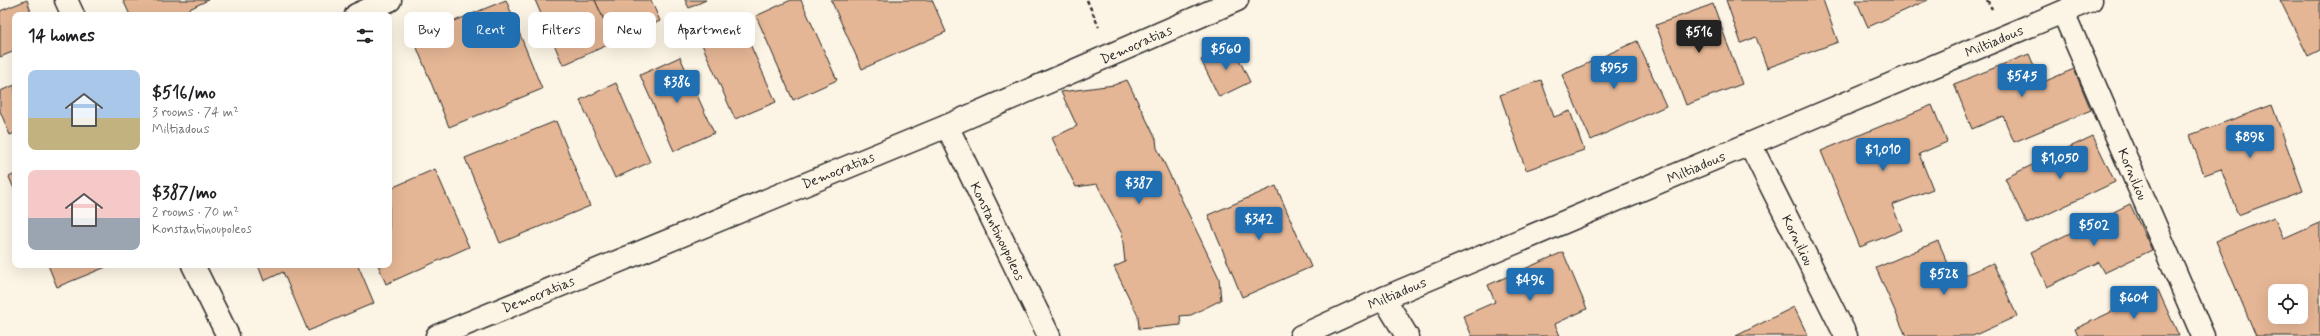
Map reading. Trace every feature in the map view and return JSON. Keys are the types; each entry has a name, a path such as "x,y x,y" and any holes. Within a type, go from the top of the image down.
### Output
{"street":[{"path":"66,0 72,12"},
{"path":"363,12 390,0"},
{"name":"Democratias","path":"437,336 947,126 1237,0"},
{"name":"Miltiadous","path":"1301,336 1384,298 2091,0"},
{"name":"Korniliou","path":"2063,12 2203,336"},
{"name":"Konstantinoupoleos","path":"947,126 1049,336"},
{"name":"Korniliou","path":"1750,144 1846,336"},
{"path":"194,268 228,336"},
{"path":"1384,298 1406,336"}],"building":[{"path":"27,0 31,12 12,12 12,52 0,57 0,11"},
{"path":"123,0 208,0 183,12 129,12"},
{"path":"506,0 511,12 477,12"},
{"path":"535,0 595,0 603,18 603,47 563,65 556,48 595,48 595,12 540,12"},
{"path":"595,0 651,0 660,21 656,23 656,12 603,12 603,18"},
{"path":"685,0 706,0 689,8"},
{"path":"791,0 801,0 837,80 793,100 756,16"},
{"path":"831,0 932,0 946,32 862,69"},
{"path":"1726,0 1823,0 1838,42 1767,68 1756,37 1741,43"},
{"path":"1856,0 1928,0 1868,27"},
{"path":"2280,0 2320,0 2320,50 2308,56"},
{"path":"1713,4 1742,84 1686,105 1656,25"},
{"path":"462,18 462,48 520,48 520,35 542,89 449,127 417,48 454,48 454,21"},
{"path":"1637,41 1666,106 1591,140 1562,75"},
{"path":"1232,45 1250,82 1219,97 1201,60"},
{"path":"704,48 752,48 776,102 735,119"},
{"path":"2029,54 2041,83 2074,69 2091,110 2014,142 2003,116 1972,129 1954,84"},
{"path":"680,57 714,133 674,151 640,75"},
{"path":"1127,80 1156,139 1157,148 1219,278 1221,300 1191,315 1180,316 1181,325 1139,329 1138,316 1114,267 1125,262 1122,234 1097,184 1076,187 1052,138 1077,126 1061,92 1114,85"},
{"path":"1541,80 1554,117 1570,111 1584,150 1526,170 1500,95"},
{"path":"616,83 650,162 615,178 580,100"},
{"path":"12,86 12,134 10,135 0,111 0,91"},
{"path":"1932,105 1947,142 1919,154 1933,189 1892,205 1902,230 1860,247 1821,151"},
{"path":"2272,105 2303,191 2238,215 2221,169 2204,175 2190,135"},
{"path":"556,121 590,206 500,243 465,158"},
{"path":"2093,136 2115,182 2027,224 2005,178"},
{"path":"435,169 469,247 386,284 379,268 392,268 392,188"},
{"path":"12,176 12,184 9,177"},
{"path":"1276,186 1311,267 1242,297 1208,215"},
{"path":"2130,204 2152,250 2104,273 2098,262 2047,287 2031,252"},
{"path":"2274,217 2284,239 2320,223 2320,336 2256,336 2216,241"},
{"path":"1938,241 1955,279 1993,263 2017,316 1973,336 1906,336 1876,268"},
{"path":"1563,252 1587,309 1555,324 1560,336 1472,336 1463,316 1495,302 1488,285"},
{"path":"49,268 104,268 57,287"},
{"path":"259,268 359,268 374,303 308,331 283,272 264,281"},
{"path":"2158,290 2179,336 2078,336 2075,329"},
{"path":"1794,307 1808,336 1736,336"}]}
